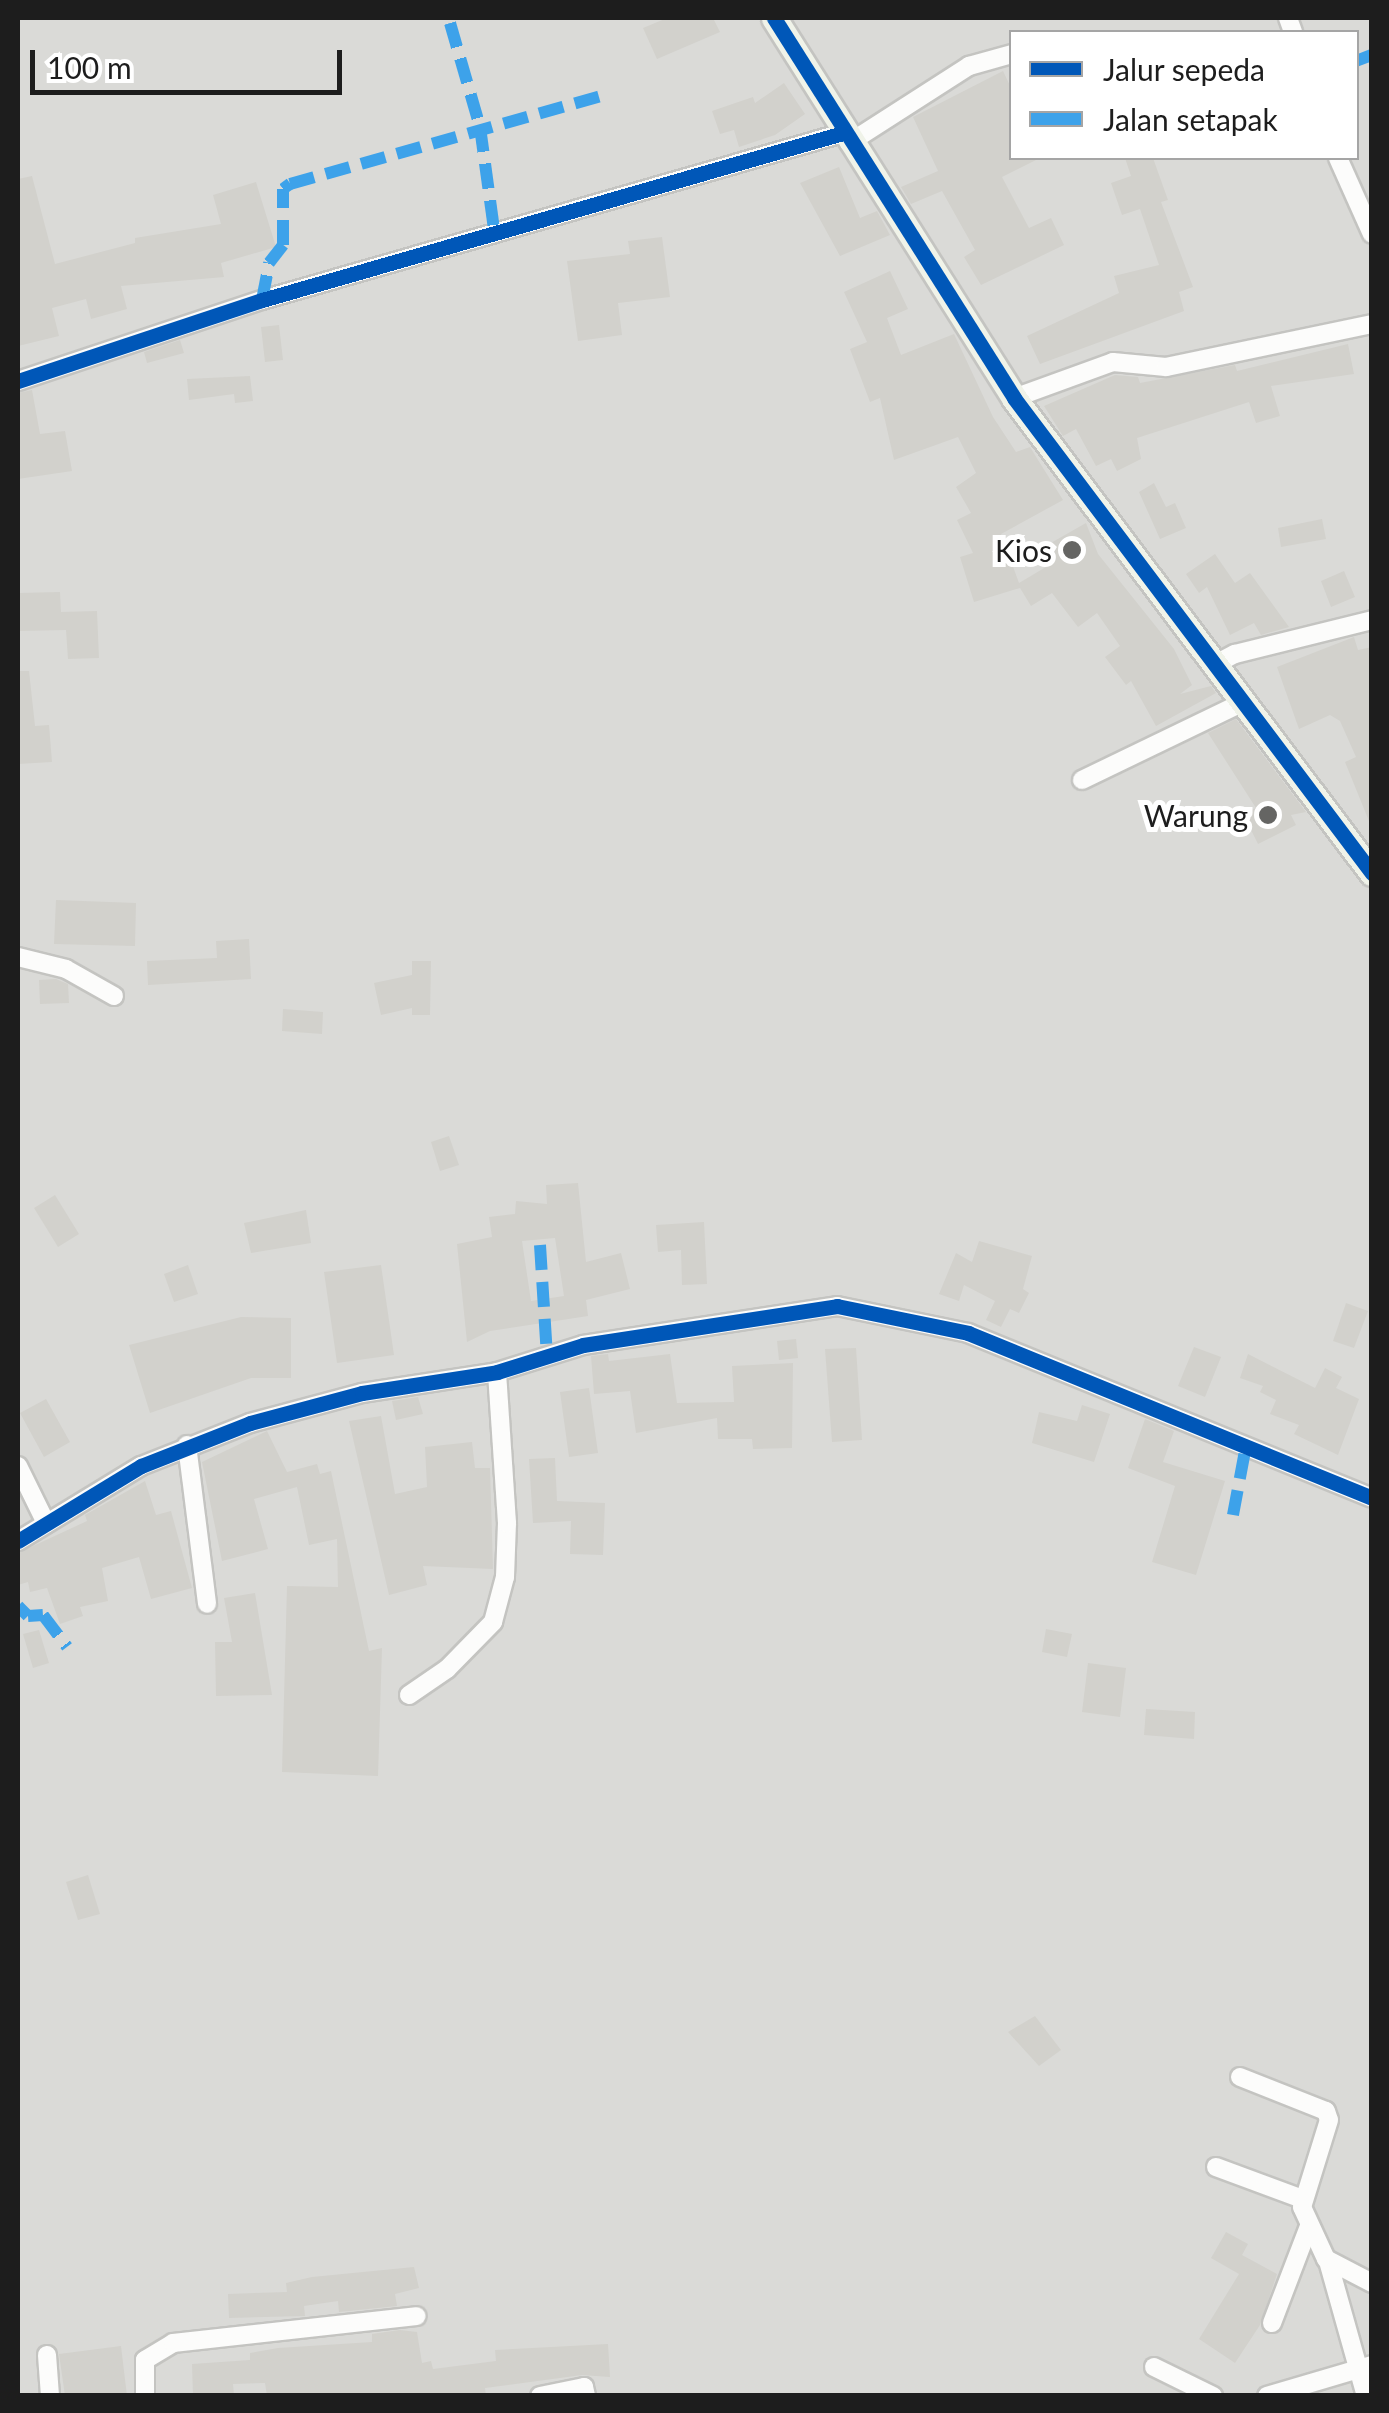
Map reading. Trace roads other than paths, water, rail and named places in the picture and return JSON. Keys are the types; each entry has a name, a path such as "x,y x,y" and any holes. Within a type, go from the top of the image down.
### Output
{"street":[{"path":"774,18 854,136 1014,398 1224,661 1241,703 1372,873"},
{"path":"18,381 262,300 854,136 969,66 1009,55"},
{"path":"1339,160 1372,234"},
{"path":"1014,398 1113,362 1166,367 1372,324"},
{"path":"1224,661 1372,620"},
{"path":"1082,780 1241,703"},
{"path":"18,958 66,969 114,996"},
{"path":"18,1541 98,1489 187,1445 362,1393 497,1372 582,1345 837,1306 883,1312 968,1333 1372,1498"},
{"path":"409,1695 446,1669 493,1622 505,1577 507,1523 497,1372"},
{"path":"187,1445 207,1604"},
{"path":"18,1466 46,1523"},
{"path":"1240,2077 1329,2116 1300,2198 1309,2226 1328,2261 1364,2367 1366,2396"},
{"path":"1216,2168 1300,2198"},
{"path":"1272,2323 1309,2226"},
{"path":"1328,2261 1372,2282"},
{"path":"145,2396 144,2360 172,2343 418,2316"},
{"path":"47,2356 50,2396"},
{"path":"1154,2367 1212,2396"},
{"path":"1270,2395 1364,2367"},
{"path":"540,2396 584,2387 586,2396"}],"place":[{"name":"Kios","path":"1072,550"},
{"name":"Warung","path":"1268,815"}]}
